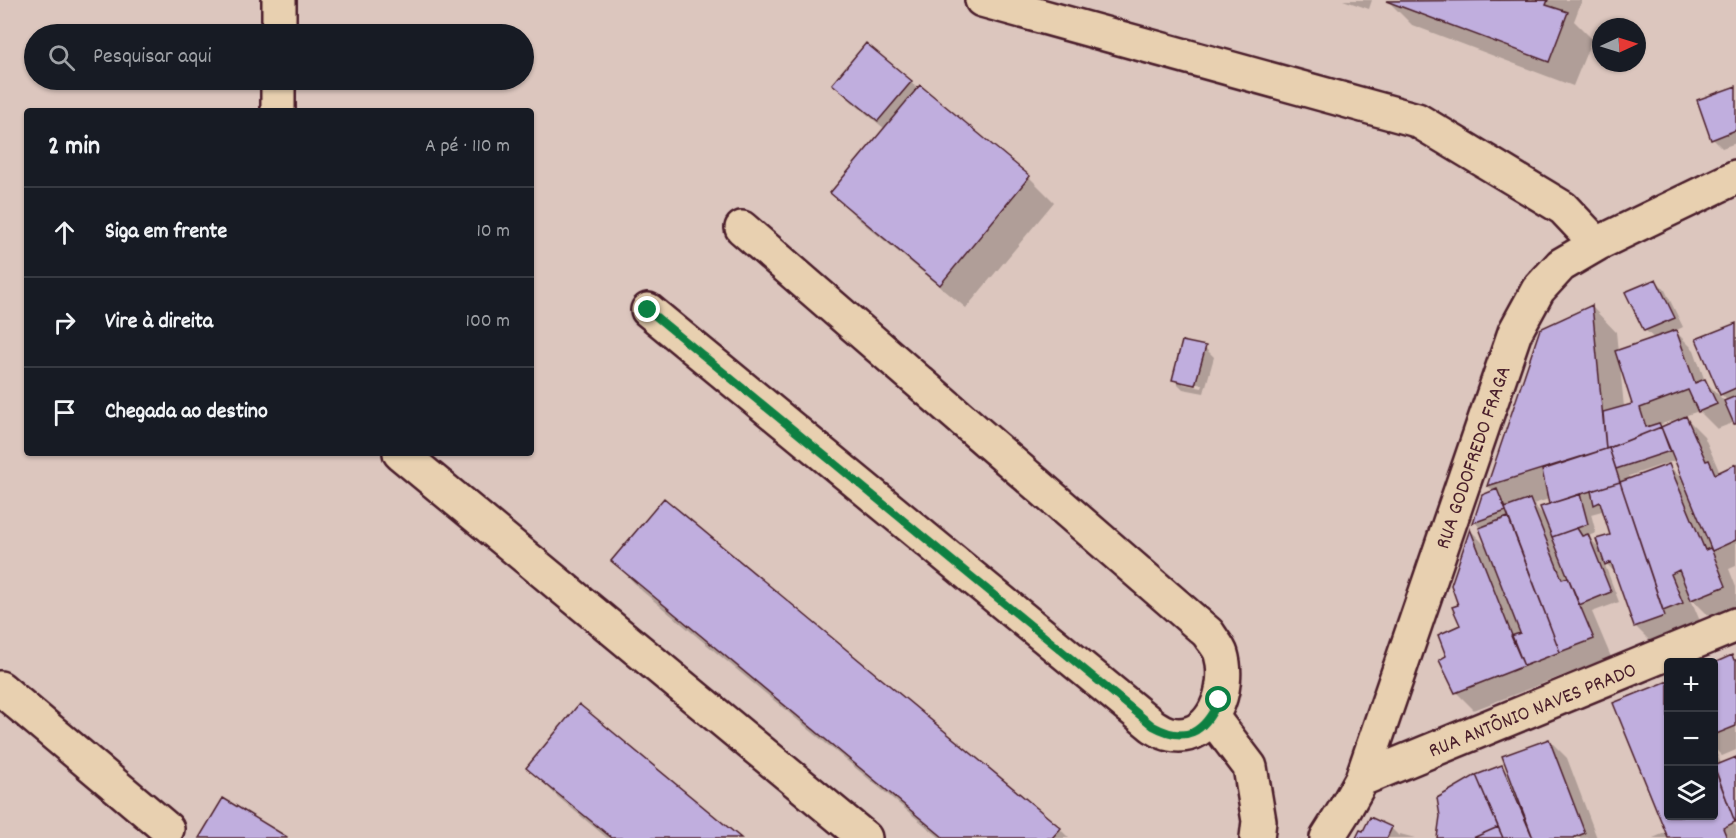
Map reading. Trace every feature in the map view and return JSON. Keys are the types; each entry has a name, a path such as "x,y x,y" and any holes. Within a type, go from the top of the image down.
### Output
{"street":[{"path":"279,0 279,24"},
{"path":"982,0 1417,120 1563,208 1596,244"},
{"path":"278,90 278,108"},
{"name":"RUA GODOFREDO FRAGA","path":"1327,838 1362,779 1515,332 1538,291 1561,265 1596,244 1736,177"},
{"path":"648,310 1153,726 1168,734 1187,735 1203,727 1212,717 1224,683 1221,653 1208,633 742,228"},
{"path":"404,456 865,838"},
{"name":"RUA ANTÔNIO NAVES PRADO","path":"1362,779 1736,626"},
{"path":"0,688 167,829"},
{"path":"1212,717 1250,767 1259,821 1257,838"}],"building":[{"path":"1548,0 1546,5 1568,12 1549,62 1386,1"},
{"path":"866,43 912,81 878,121 832,84"},
{"path":"920,85 1030,176 940,285 830,193"},
{"path":"1736,86 1736,130 1711,140 1697,100"},
{"path":"1656,279 1675,318 1644,331 1625,292"},
{"path":"1592,305 1606,449 1487,486 1540,329"},
{"path":"1736,323 1736,388 1720,395 1696,339"},
{"path":"1676,330 1695,383 1705,379 1717,404 1698,412 1688,390 1640,408 1646,427 1659,423 1661,427 1606,449 1603,412 1632,404 1615,351"},
{"path":"1182,341 1206,346 1195,385 1172,380"},
{"path":"1736,396 1736,424 1734,424 1724,401"},
{"path":"1686,416 1706,461 1709,460 1715,474 1736,464 1736,540 1712,551 1661,427"},
{"path":"1661,427 1670,451 1616,469 1609,448"},
{"path":"1609,448 1620,482 1549,504 1542,470"},
{"path":"1669,464 1705,550 1710,548 1712,551 1726,586 1691,600 1679,570 1671,574 1683,603 1663,611 1620,482"},
{"path":"1620,482 1665,616 1634,627 1611,562 1605,565 1596,539 1610,535 1600,502 1594,505 1591,491"},
{"path":"1497,489 1506,511 1473,523 1482,495"},
{"path":"1580,494 1588,524 1552,537 1540,507"},
{"path":"664,498 1061,828 1052,838 944,838 611,561"},
{"path":"1530,499 1562,579 1568,577 1594,639 1560,652 1505,508"},
{"path":"1508,517 1560,652 1524,666 1511,636 1520,633 1479,528"},
{"path":"1577,528 1582,536 1588,534 1611,592 1579,605 1552,537"},
{"path":"1470,529 1524,666 1455,693 1439,660 1446,656 1438,635 1460,625 1452,607 1458,605 1451,585"},
{"path":"1732,655 1736,660 1736,726 1718,733 1718,712 1718,661"},
{"path":"1664,683 1664,820 1718,820 1718,777 1735,822 1723,828 1727,838 1668,838 1613,703"},
{"path":"579,704 741,838 612,838 526,768"},
{"path":"1549,739 1585,833 1573,838 1533,838 1502,756"},
{"path":"1736,757 1736,822 1718,777 1718,764"},
{"path":"1502,765 1533,838 1503,838 1476,775"},
{"path":"1476,775 1498,827 1473,838 1437,838 1440,816 1437,798"},
{"path":"223,798 287,837 287,838 199,838"},
{"path":"1370,817 1392,827 1387,838 1356,838 1360,830 1363,831"},
{"path":"1498,827 1503,838 1473,838"}],"route":[{"path":"648,310 1153,726 1168,734 1187,735 1203,727 1212,717 1219,700"}]}
